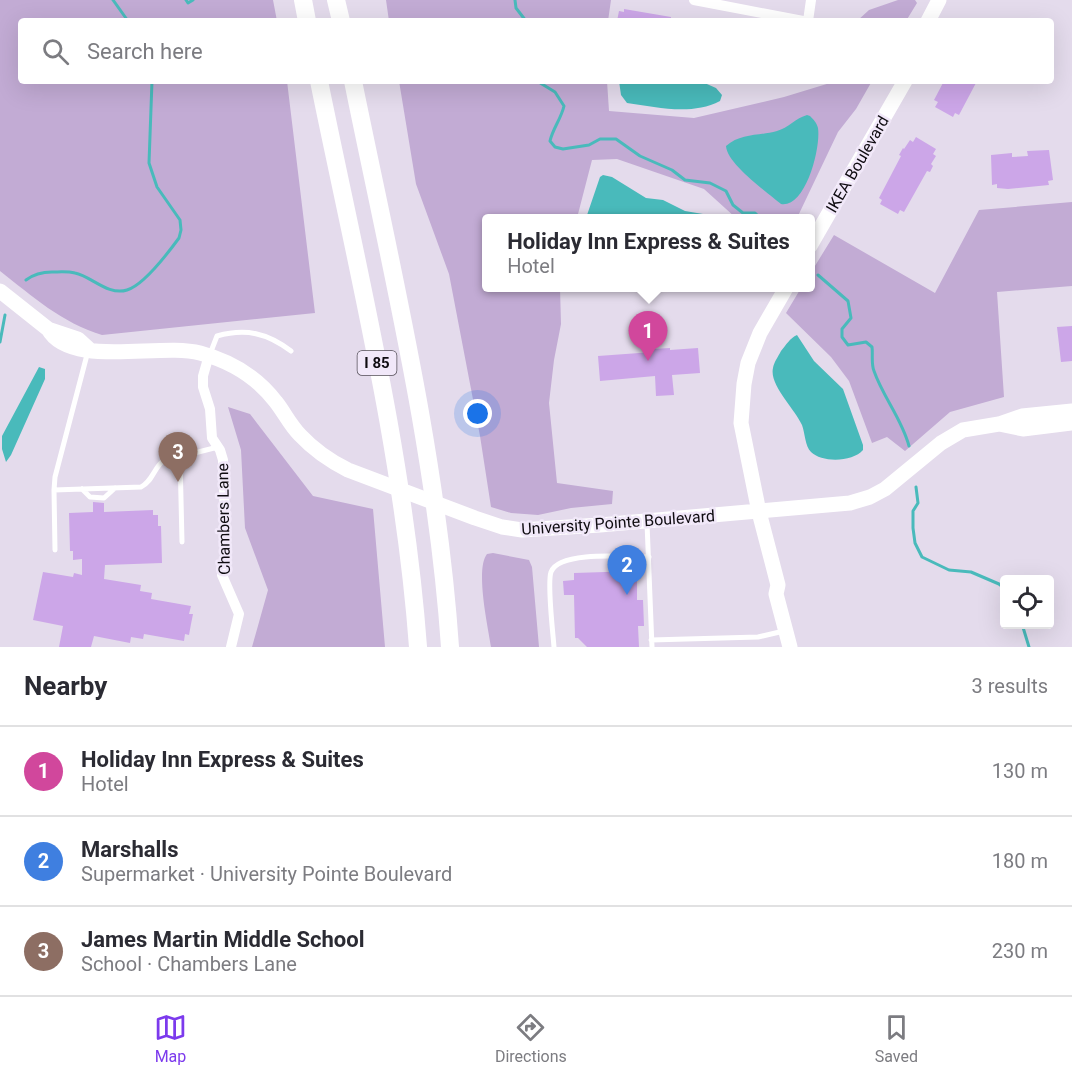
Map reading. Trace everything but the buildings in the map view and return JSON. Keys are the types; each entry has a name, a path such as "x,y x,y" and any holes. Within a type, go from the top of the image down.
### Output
{"highway":[{"path":"303,0 306,18"},
{"path":"336,0 340,18"},
{"name":"I 85","path":"320,84 390,433 408,552 418,647"},
{"name":"I 85","path":"354,84 422,423 440,546 450,647"}],"street":[{"path":"694,0 787,18"},
{"path":"808,18 811,0"},
{"path":"930,18 939,0"},
{"path":"940,18 948,0"},
{"name":"IKEA Boulevard","path":"815,236 893,84"},
{"name":"IKEA Boulevard","path":"815,220 903,84"},
{"name":"University Pointe Boulevard","path":"0,291 48,329 78,339 89,349 127,352 171,349 192,351 233,365 253,378 274,399 295,429 312,447 331,461 475,518 513,529 533,530 647,521 833,506 862,501 885,489 953,435 974,427 1022,416 1072,411"},
{"path":"741,423 733,412 737,369 747,339 774,292"},
{"path":"784,292 760,333 748,363 741,423 759,512 778,585 776,594 790,647"},
{"name":"Chambers Lane","path":"209,355 202,387 210,409 212,438 223,460 226,551 222,575 239,614 231,647"},
{"name":"University Pointe Boulevard","path":"999,423 1023,429 1072,423"},
{"path":"778,585 784,591 800,647"}],"lane":[{"path":"209,355 217,336 243,333 267,336 291,351"},
{"path":"55,550 55,477 89,349"},
{"path":"54,490 144,486 160,464 168,459 218,447"},
{"path":"180,456 182,542"},
{"path":"82,489 90,497 104,498 116,487"},
{"path":"647,521 651,644 715,638 758,637 786,631"},
{"path":"554,647 550,581 553,568 562,561 579,557 649,557"},
{"path":"715,638 715,647"}],"shaded area":[{"path":"0,0 273,0 276,18 18,18 18,84 287,84 315,313 102,335 61,316 0,271"},
{"path":"386,0 611,0 608,18 389,18"},
{"path":"898,0 915,0 917,3 908,18 860,18 869,10"},
{"path":"399,84 607,84 609,111 694,118 784,97 827,84 870,84 856,109 838,132 799,214 732,214 704,189 617,159 592,160 578,214 482,214 482,292 560,292 561,324 549,403 557,483 613,491 612,504 571,508 538,515 511,513 491,507 449,274 416,184"},
{"path":"619,84 707,84 716,88 722,95 720,101 709,106 674,109 627,103 621,95"},
{"path":"807,115 814,120 818,128 817,148 810,175 798,196 790,203 781,204 740,169 728,153 726,146 744,137 781,130"},
{"path":"603,175 612,177 646,198 663,200 685,211 703,214 587,214 600,177"},
{"path":"1072,202 1072,286 997,292 1004,397 950,412 905,451 887,437 872,443 849,381 831,357 786,313 799,292 815,292 815,266 834,235 935,293 979,210"},
{"path":"797,335 814,361 843,389 863,445 863,450 852,457 837,460 822,458 811,452 799,419 775,382 774,366 781,351"},
{"path":"39,367 45,369 45,379 6,462 2,449 2,436"},
{"path":"228,407 250,414 313,496 373,509 385,647 252,647 268,590 245,528 241,450"},
{"path":"493,553 529,560 532,567 539,647 491,647 483,599 482,572 487,554"}],"waterway":[{"path":"113,0 126,18"},
{"path":"186,0 188,3 193,0"},
{"path":"515,0 516,8 524,18"},
{"path":"26,280 41,273 69,272 81,275 106,288 127,290 141,282 179,238 180,220 157,187 149,163 152,84"},
{"path":"542,84 555,92 564,106 550,141 555,147 563,149 589,145 600,139 616,139 640,156 672,170 685,180 710,183 726,191 733,205 743,213 756,214"},
{"path":"818,275 848,301 851,318 842,329 842,337 848,345 866,342 872,347 874,371 909,446"},
{"path":"0,342 5,315"},
{"path":"916,487 918,503 913,511 913,528 915,543 922,557 949,570 971,572 1000,585"},
{"path":"1024,629 1029,647"}],"place":[{"name":"Holiday Inn Express & Suites","path":"648,361"},
{"name":"James Martin Middle School","path":"178,482"},
{"name":"Marshalls","path":"627,595"}]}
